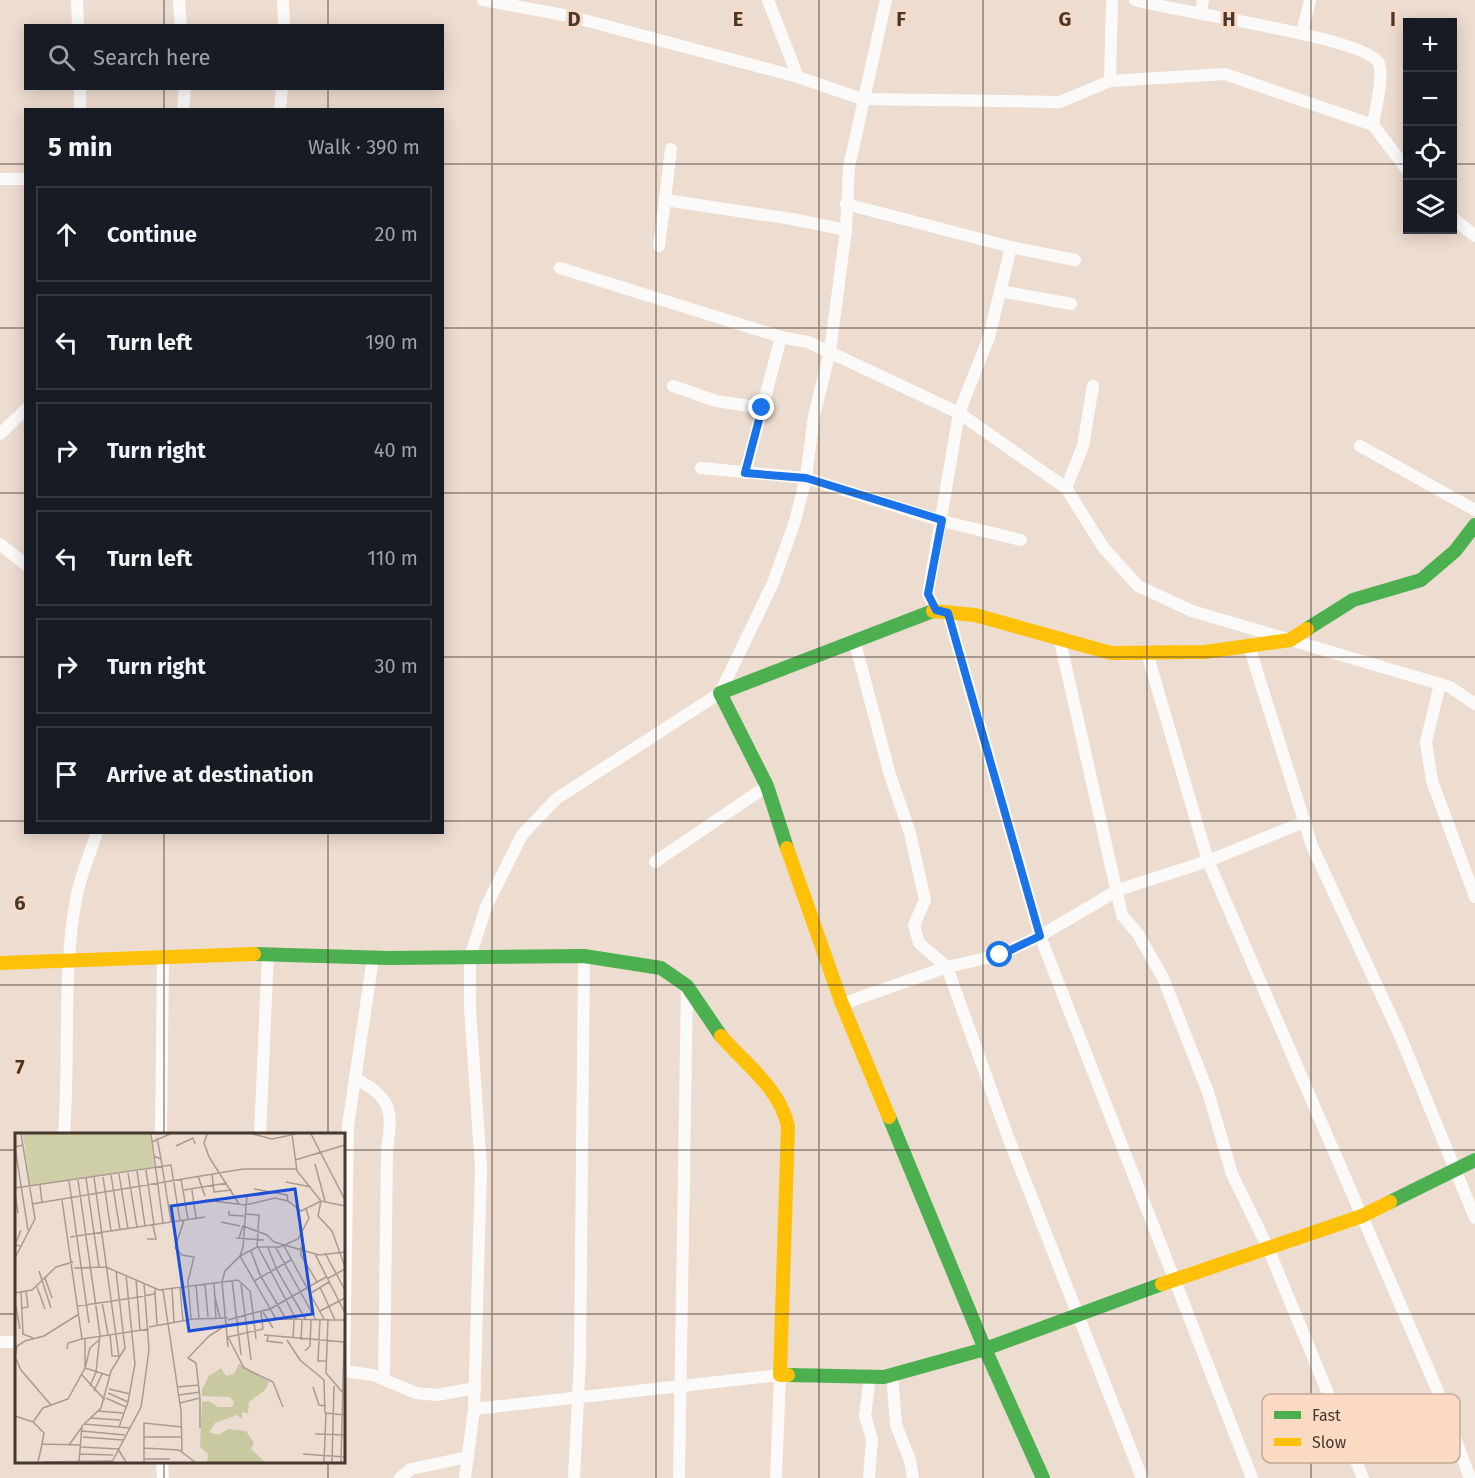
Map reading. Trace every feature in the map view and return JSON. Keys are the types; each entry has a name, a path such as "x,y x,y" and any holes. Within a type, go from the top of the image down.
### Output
{"street":[{"path":"77,0 78,24"},
{"path":"179,0 181,24"},
{"path":"283,0 284,24"},
{"path":"483,0 569,16 798,77 862,99 1060,102 1110,81 1225,74 1373,125 1403,166"},
{"path":"768,0 798,77"},
{"path":"720,693 773,583 795,521 806,478 814,416 830,351 846,230 849,167 885,0"},
{"path":"1110,81 1112,0"},
{"path":"1136,0 1302,33 1367,53 1377,60 1381,69 1373,125"},
{"path":"1201,14 1203,0"},
{"path":"1302,33 1310,0"},
{"path":"80,90 80,108"},
{"path":"183,108 185,90"},
{"path":"280,108 282,90"},
{"path":"659,246 671,149"},
{"path":"0,178 24,179"},
{"path":"665,200 792,219 846,230"},
{"path":"846,204 1011,247 1075,260"},
{"path":"1457,221 1475,236"},
{"path":"1011,247 989,337 959,413 928,594 942,612 1040,936 1252,1478"},
{"path":"560,268 781,337 808,342 830,351 959,413 1066,488 1103,547 1138,586 1192,611 1450,687 1475,704"},
{"path":"1000,291 1071,304"},
{"path":"745,473 781,337"},
{"path":"673,386 716,401 762,408"},
{"path":"1066,488 1083,446 1093,386"},
{"path":"0,434 24,411"},
{"path":"1360,446 1475,510"},
{"path":"701,468 806,478 942,520 1022,540"},
{"path":"465,1478 474,1409 481,1168 470,1008 470,957 486,907 522,835 556,799 720,693 942,612 975,615 1060,641 1111,653 1205,652 1290,640 1353,600 1421,580 1455,551 1475,525"},
{"path":"0,544 24,563"},
{"path":"1060,641 1122,915 1138,933 1163,978 1208,1092 1232,1174 1268,1248 1328,1394"},
{"path":"855,643 890,775 910,833 925,900 915,925 919,943 947,967 1008,1137 1080,1314 1142,1478"},
{"path":"1249,646 1312,846 1399,1033 1475,1218"},
{"path":"1147,653 1208,861 1439,1394"},
{"path":"1440,684 1426,741 1432,781 1475,897"},
{"path":"720,693 767,786 805,906 842,1004 986,1349 1043,1478"},
{"path":"655,862 767,786"},
{"path":"842,1004 947,967 1000,955 1040,936 1118,890 1208,861 1304,822"},
{"path":"64,1133 67,1092 68,962 77,897 97,834"},
{"path":"0,963 68,962 227,953 373,958 584,956 661,968 687,986 721,1037 772,1089 784,1108 788,1126 776,1478"},
{"path":"260,1133 268,954"},
{"path":"161,1133 163,956"},
{"path":"574,1478 576,1398 580,1358 584,956"},
{"path":"345,1310 348,1126 373,958"},
{"path":"679,1478 687,986"},
{"path":"355,1078 375,1089 387,1102 391,1118 387,1152 384,1380"},
{"path":"474,1409 780,1375 870,1376 892,1374 986,1349 1174,1279 1362,1216 1475,1160"},
{"path":"345,1371 373,1375 416,1393 437,1395 475,1388"},
{"path":"892,1374 896,1425 910,1460 913,1478"},
{"path":"869,1478 872,1439 865,1416 870,1376"},
{"path":"1460,1451 1470,1478"},
{"path":"400,1478 411,1469 468,1457"},
{"path":"162,1463 163,1478"},
{"path":"1357,1463 1363,1478"}],"traffic: fast":[{"path":"1307,629 1353,600 1421,580 1455,551 1475,525"},
{"path":"787,848 767,786 720,693 933,611"},
{"path":"254,954 388,958 584,956 661,968 687,986 721,1036"},
{"path":"889,1117 985,1349 1043,1478"},
{"path":"1390,1202 1475,1160"},
{"path":"788,1375 884,1377 985,1349 1162,1284"}],"traffic: slow":[{"path":"933,611 975,615 1111,653 1205,652 1290,640 1307,629"},
{"path":"787,848 842,1004 889,1117"},
{"path":"0,963 254,954"},
{"path":"721,1036 761,1077 784,1112 788,1126 780,1375 788,1375"},
{"path":"1162,1284 1362,1216 1390,1202"}],"route":[{"path":"762,408 745,473 806,478 942,520 928,594 936,610 948,613 1040,936 1000,955"}]}
